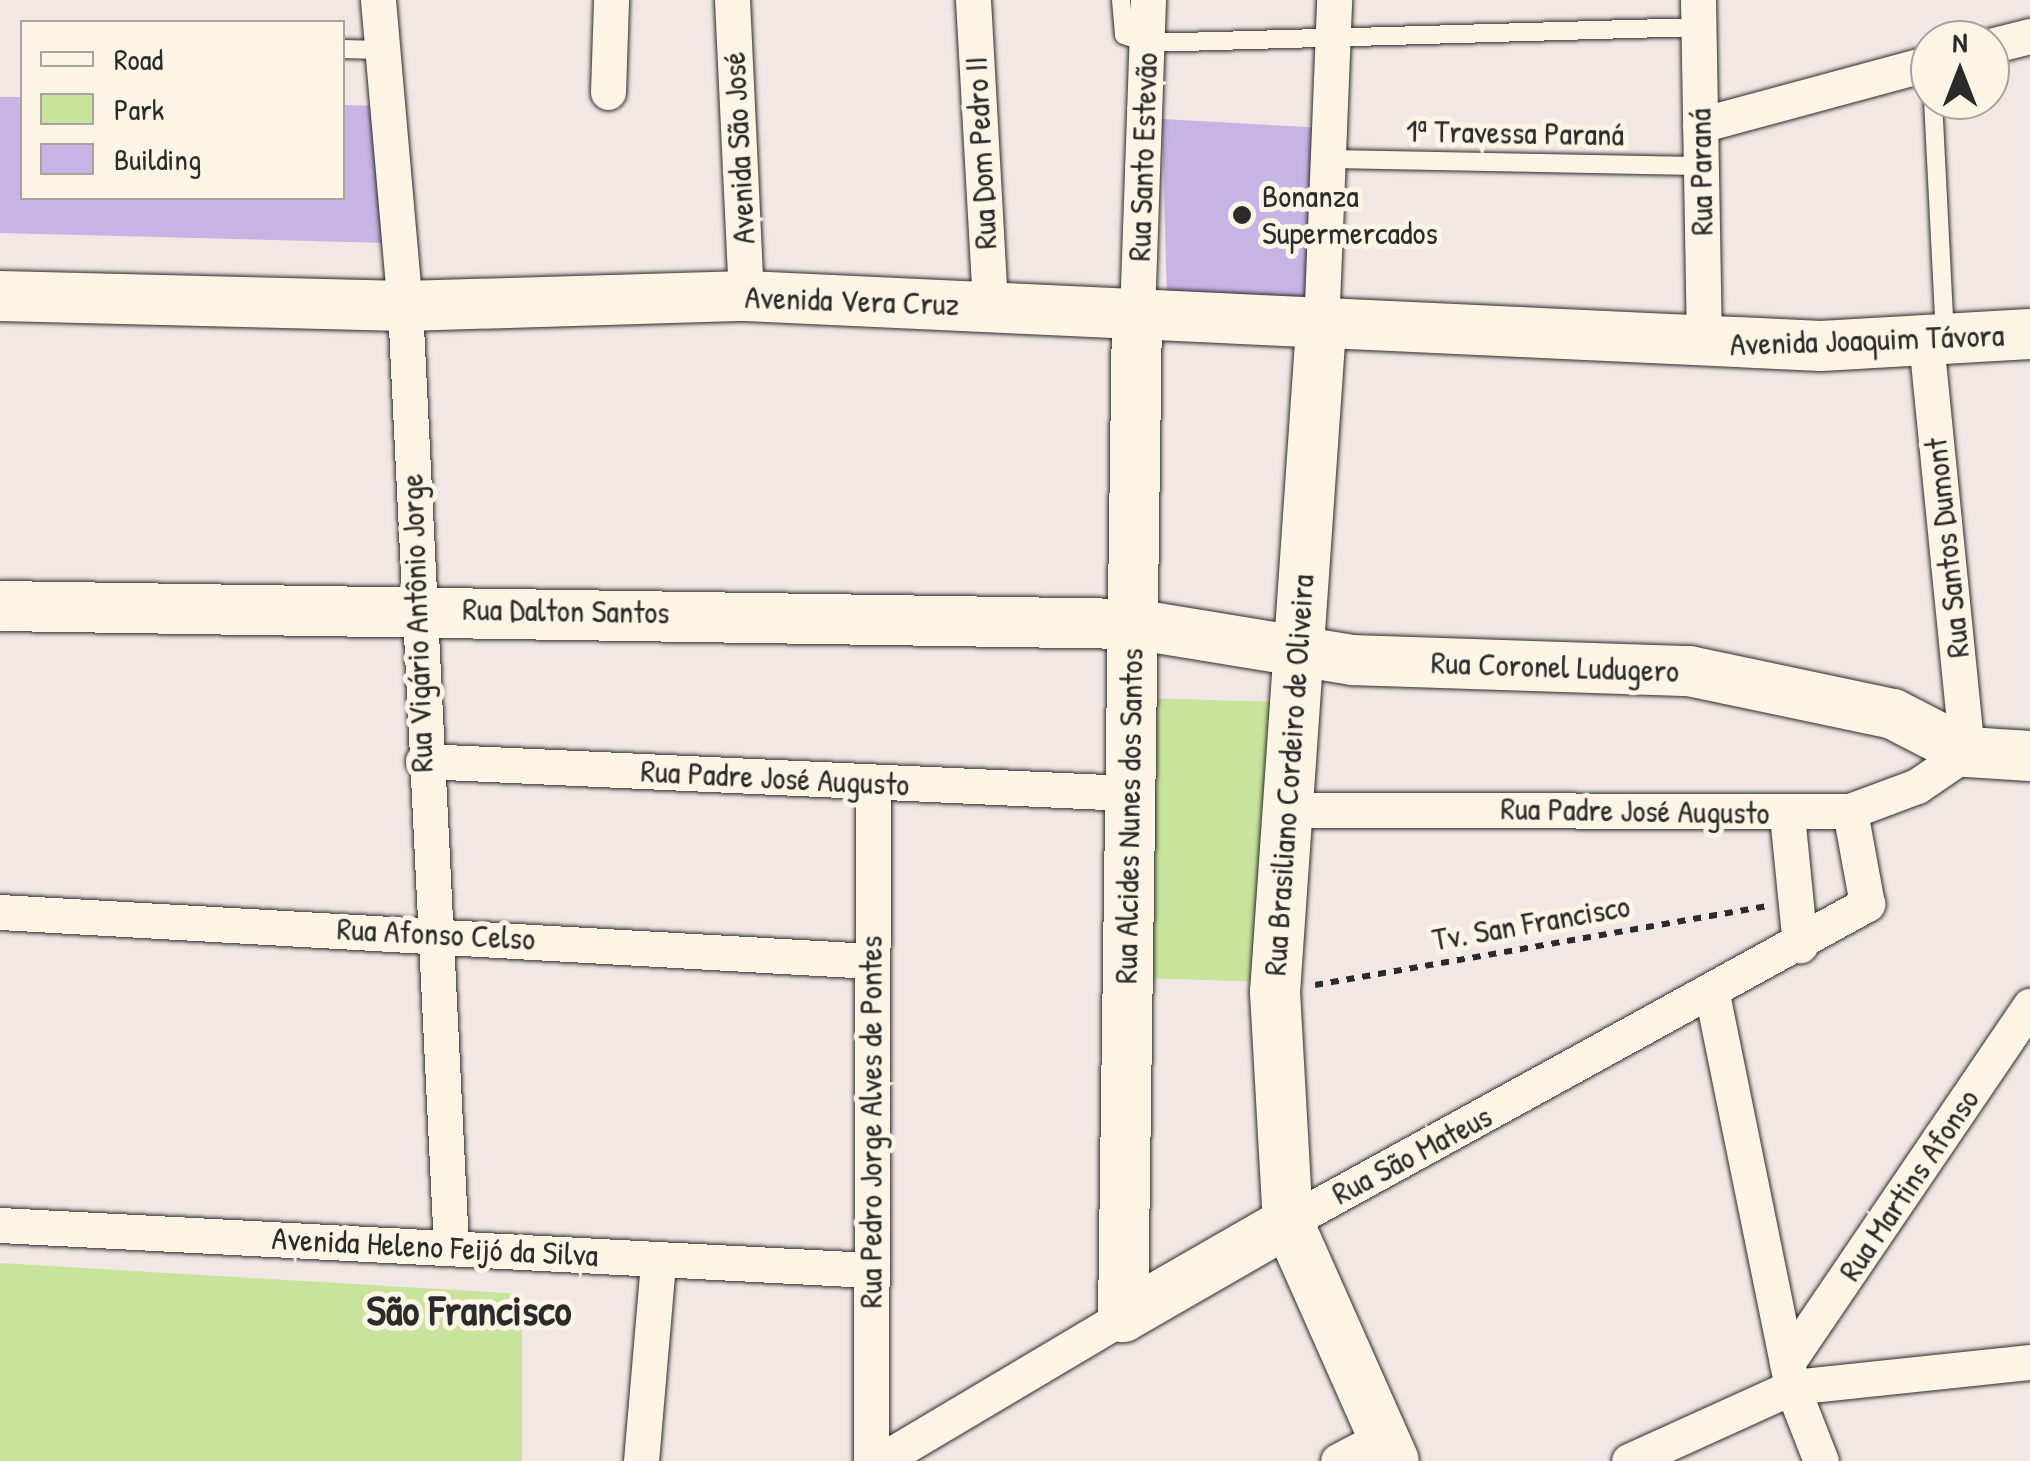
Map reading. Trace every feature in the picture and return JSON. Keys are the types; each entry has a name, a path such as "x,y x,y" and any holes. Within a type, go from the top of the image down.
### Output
{"main road":[{"name":"Avenida Vera Cruz","path":"0,296 405,306 746,296 1137,314 1321,328 1704,344"},
{"name":"Rua Alcides Nunes dos Santos","path":"1122,1317 1137,314"},
{"name":"Rua Brasiliano Cordeiro de Oliveira","path":"1288,1222 1275,992 1321,328"},
{"name":"Avenida Joaquim Távora","path":"1704,344 1936,343 2030,334"},
{"name":"Rua Dalton Santos","path":"0,606 415,608 1133,624"},
{"name":"Rua Coronel Ludugero","path":"1133,624 1296,652 1690,671 1894,714 1967,752"},
{"path":"1967,752 2030,756"},
{"path":"1288,1222 1389,1449"},
{"name":"Rua São Mateus","path":"1122,1317 1288,1222"}],"street":[{"name":"Rua Vigário Antônio Jorge","path":"378,0 405,306 415,608 450,1246"},
{"path":"608,92 611,0"},
{"name":"Avenida São José","path":"732,0 746,296"},
{"name":"Rua Dom Pedro II","path":"973,0 990,306"},
{"name":"Rua Santo Estevão","path":"1137,314 1148,0"},
{"name":"Rua Paraná","path":"1698,13 1704,344"},
{"path":"1321,328 1333,16"},
{"path":"1700,125 1910,68"},
{"name":"Rua Santos Dumont","path":"1936,343 1967,752"},
{"name":"Rua Padre José Augusto","path":"1288,810 1787,815 1850,811 1917,786 1967,752"},
{"name":"Rua Padre José Augusto","path":"423,761 1128,793"},
{"name":"Rua Pedro Jorge Alves de Pontes","path":"872,1461 869,1270 873,783"},
{"name":"Rua São Mateus","path":"1288,1222 1712,994 1867,904 1850,811"},
{"path":"1787,815 1800,945"},
{"name":"Rua Afonso Celso","path":"0,912 433,933 872,961"},
{"path":"1712,994 1790,1375 1822,1461"},
{"name":"Rua Martins Afonso","path":"1790,1375 2030,1006"},
{"name":"Avenida Heleno Feijó da Silva","path":"0,1225 869,1270"},
{"path":"641,1461 658,1260"},
{"name":"Rua São Mateus","path":"880,1461 1122,1317"},
{"path":"1629,1461 1790,1375 2030,1362"},
{"path":"1338,1461 1389,1449"}],"lane":[{"path":"1121,0 1124,35 1147,43 1333,16 1698,13"},
{"path":"345,49 382,50"},
{"path":"1933,120 1936,343"},
{"name":"1ª Travessa Paraná","path":"1328,160 1700,166"}],"path":[{"name":"Tv. San Francisco","path":"1275,992 1795,901"}],"green space":[{"path":"1144,698 1282,702 1273,982 1135,978"},
{"path":"0,1263 522,1294 522,1461 0,1461"}],"building":[{"path":"0,97 20,97 20,200 345,200 345,105 381,106 387,243 0,233"},
{"name":"Bonanza Supermercados","path":"1162,119 1325,128 1312,307 1167,302"}],"place":[{"name":"Bonanza Supermercados","path":"1242,215"}],"district":[{"name":"São Francisco","path":"469,1310"}]}
